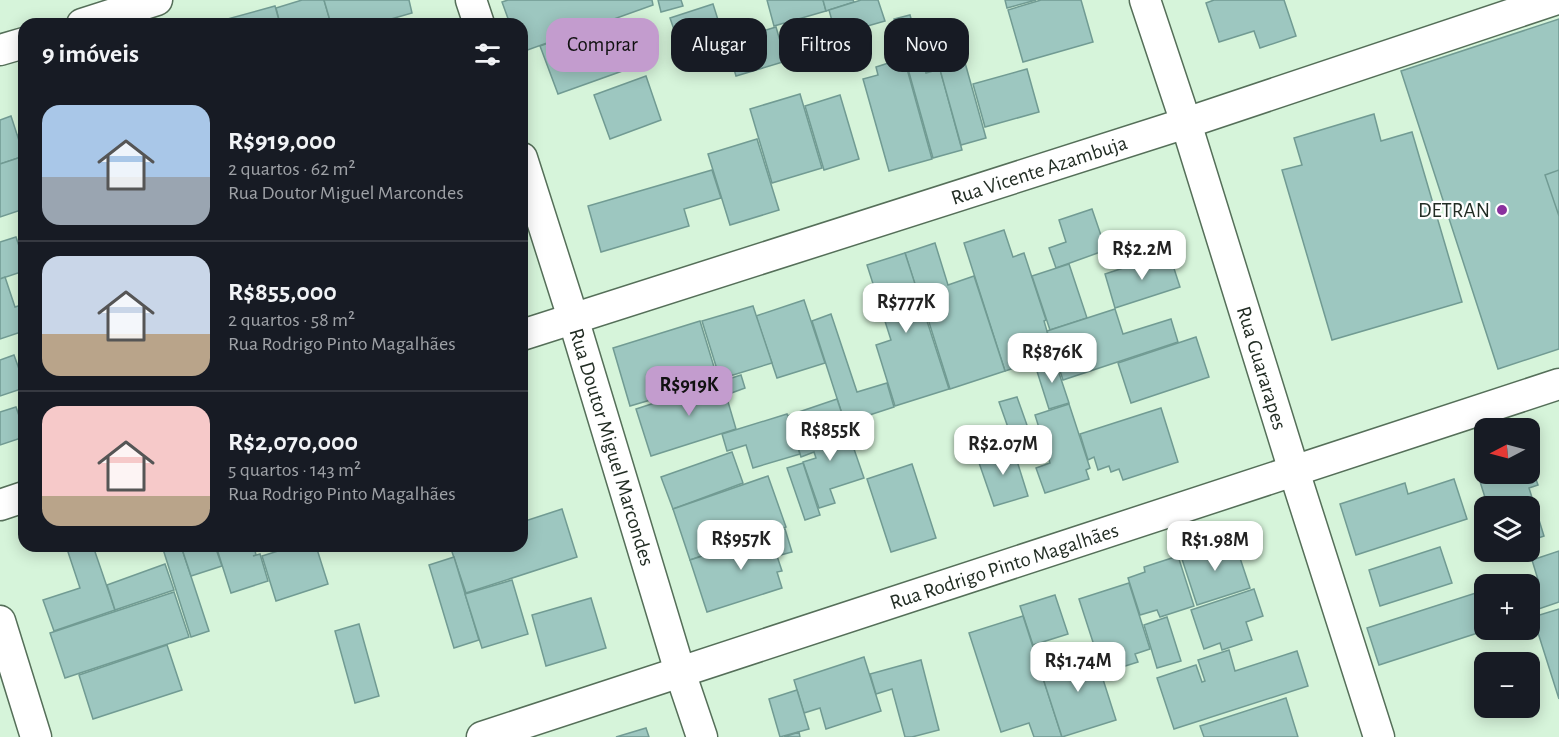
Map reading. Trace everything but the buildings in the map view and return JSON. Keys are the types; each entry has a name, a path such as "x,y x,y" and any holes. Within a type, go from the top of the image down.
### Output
{"street":[{"path":"101,18 157,0"},
{"path":"471,0 477,18"},
{"name":"Rua Guararapes","path":"1145,0 1186,123 1379,737"},
{"name":"Rua Vicente Azambuja","path":"528,333 1186,123 1554,0"},
{"path":"0,50 18,45"},
{"name":"Rua Doutor Miguel Marcondes","path":"528,177 702,737"},
{"name":"Rua Rodrigo Pinto Magalhães","path":"482,737 1559,384"},
{"path":"0,505 18,499"},
{"path":"0,621 36,737"}],"place":[{"name":"DETRAN","path":"1502,210"}]}
